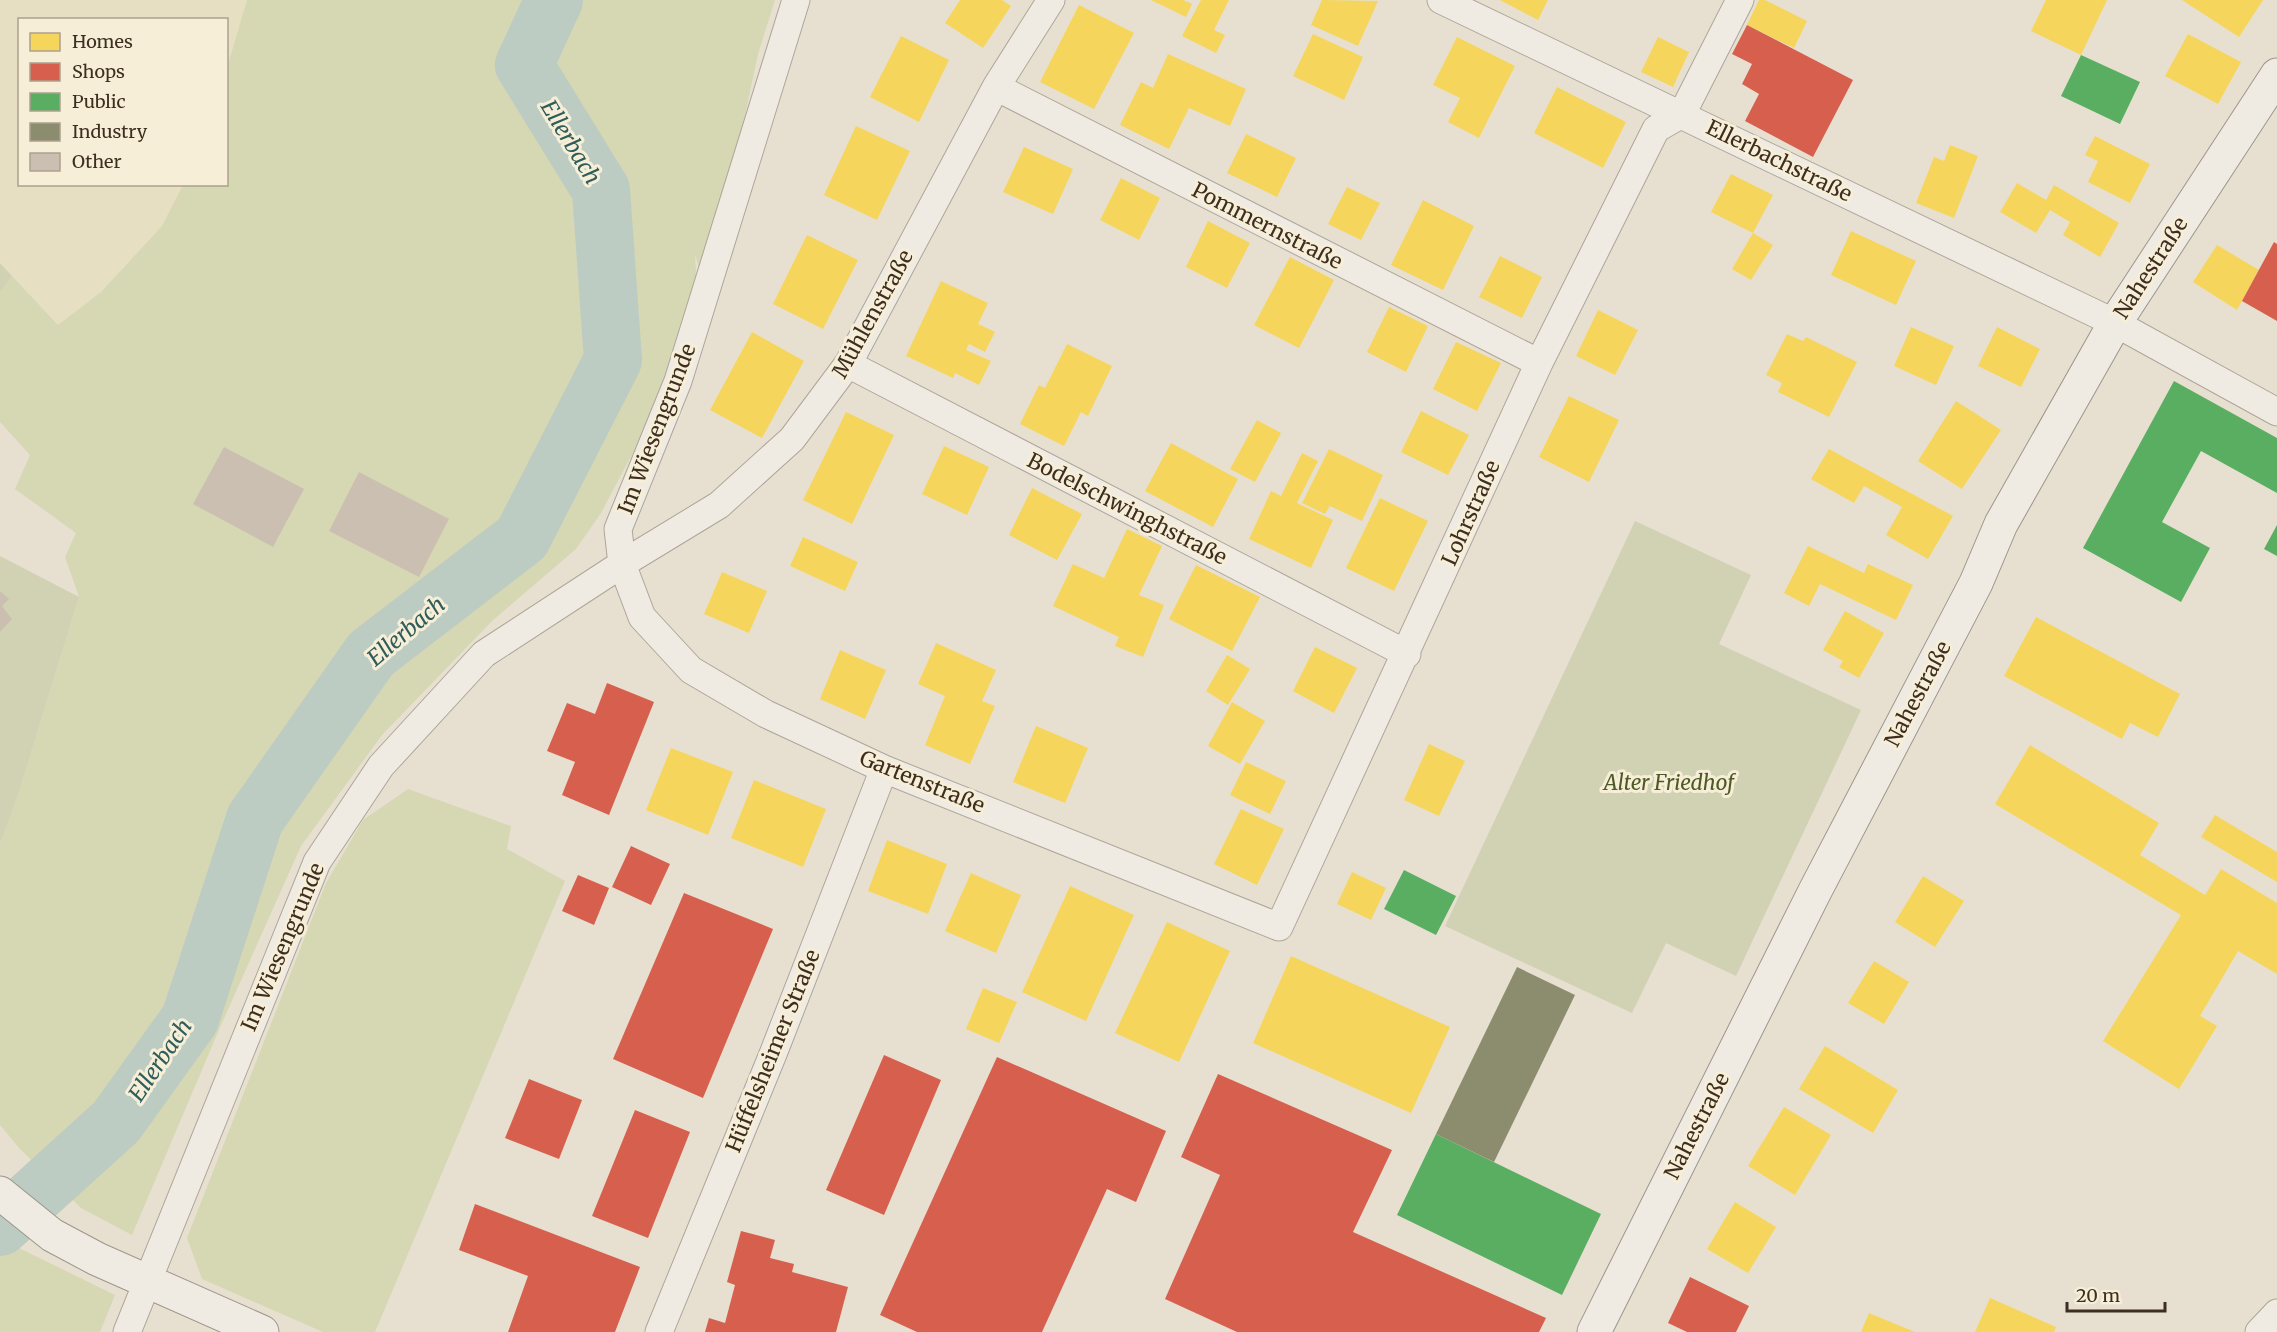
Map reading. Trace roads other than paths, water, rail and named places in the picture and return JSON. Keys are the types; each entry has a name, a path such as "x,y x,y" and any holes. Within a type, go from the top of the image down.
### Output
{"street":[{"name":"Im Wiesengrunde","path":"127,1332 317,862 381,766 483,654 622,564 618,530 678,381 796,0"},
{"name":"Mühlenstraße","path":"622,564 719,505 792,439 848,364 996,87 1051,0"},
{"name":"Ellerbachstraße","path":"1441,0 2115,324 2277,412"},
{"path":"1682,114 1740,0"},
{"name":"Nahestraße","path":"1594,1332 1815,891 1976,583 2001,524 2115,324 2277,75"},
{"name":"Pommernstraße","path":"996,87 1539,363"},
{"name":"Lohrstraße","path":"1279,927 1407,654 1539,363 1656,129 1682,114"},
{"name":"Bodelschwinghstraße","path":"848,364 1407,654"},
{"name":"Gartenstraße","path":"622,564 642,617 691,670 766,714 884,769 1279,927"},
{"name":"Hüffelsheimer Straße","path":"659,1332 769,1065 884,769"},
{"path":"0,1193 52,1235 147,1282 262,1332"},
{"path":"2259,1332 2277,1313"}],"waterway":[{"name":"Ellerbach","path":"0,1227 116,1122 190,1019 255,819 371,654 522,538 613,360 601,190 524,65 554,0"}],"park label":[{"name":"Alter Friedhof","path":"1669,783"}]}
